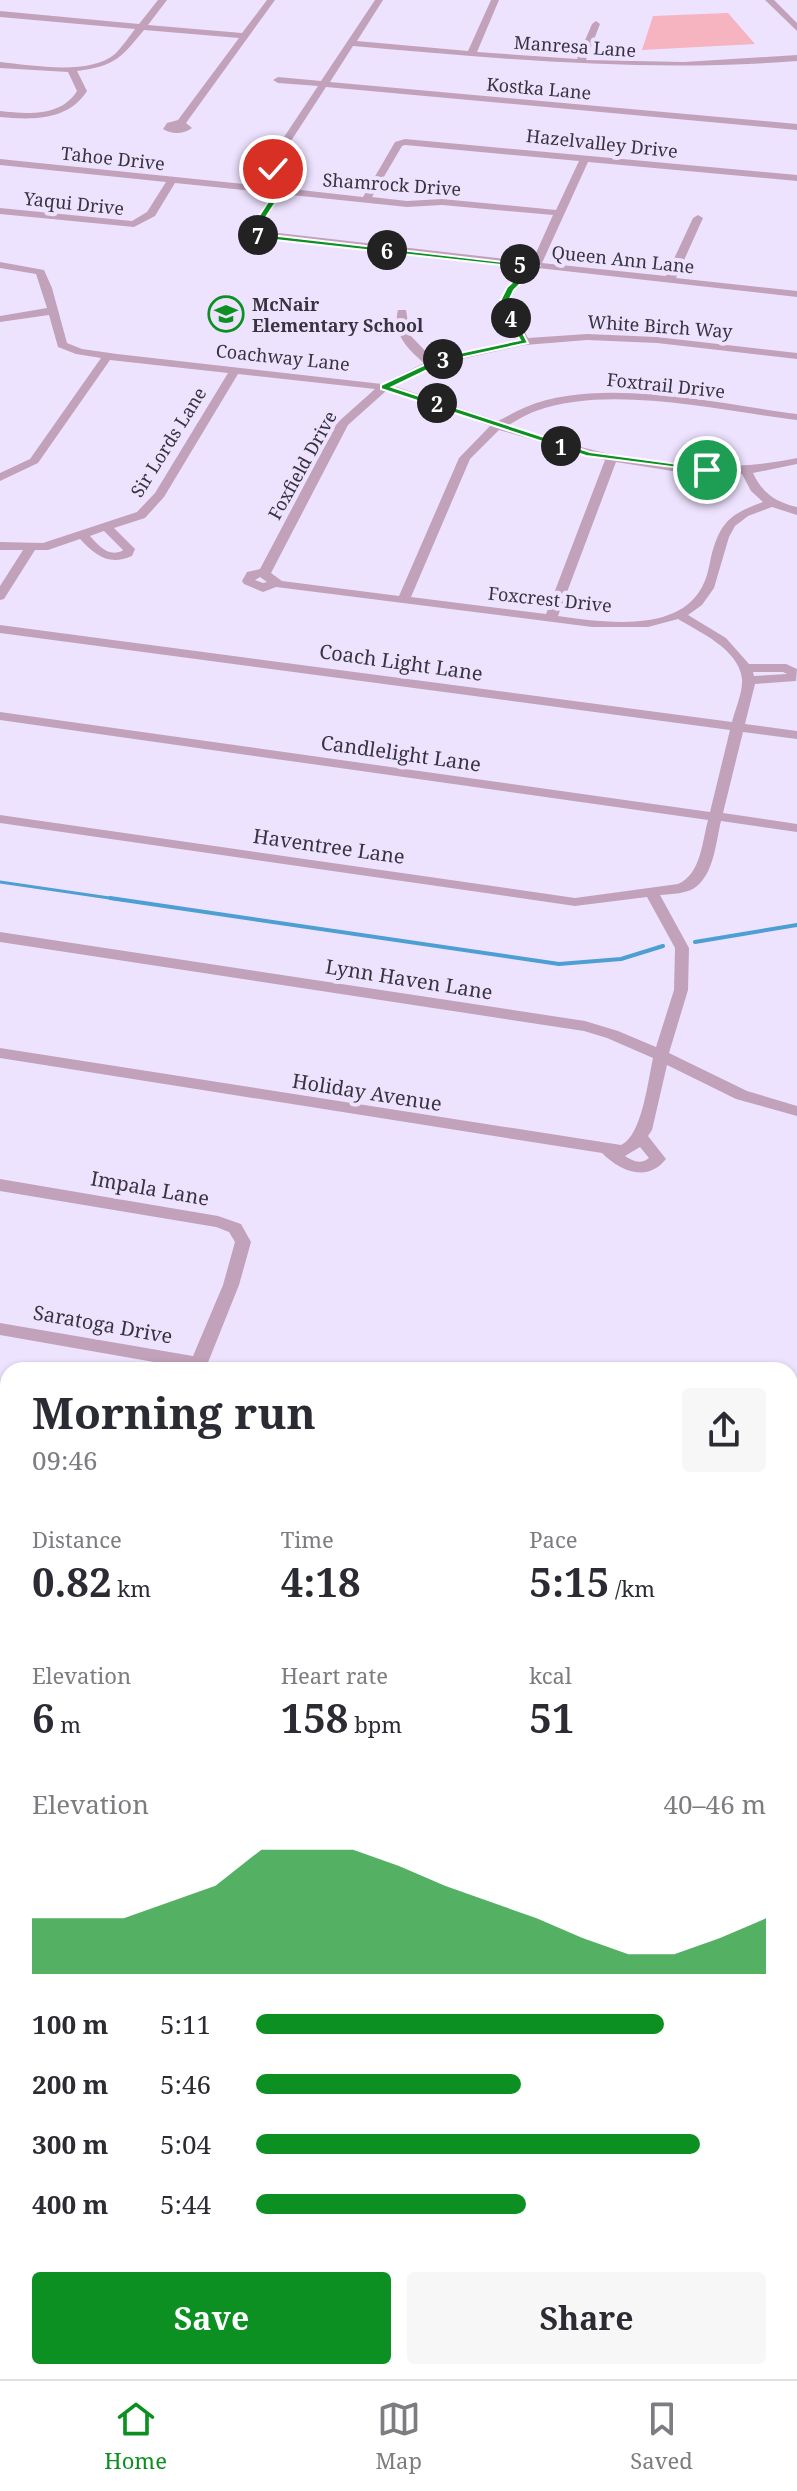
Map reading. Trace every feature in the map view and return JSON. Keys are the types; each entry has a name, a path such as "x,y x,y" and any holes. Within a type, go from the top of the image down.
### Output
{"street":[{"path":"0,65 72,71 117,57 163,0"},
{"path":"180,124 271,0"},
{"path":"279,191 273,161 379,0"},
{"path":"471,54 495,0"},
{"path":"769,0 797,28"},
{"path":"779,11 797,10"},
{"path":"0,14 245,36"},
{"path":"580,63 596,24"},
{"name":"Manresa Lane","path":"351,43 661,67 797,58"},
{"path":"0,114 49,113 65,108 81,96 81,84 72,71"},
{"name":"Kostka Lane","path":"278,80 797,127"},
{"name":"Hazelvalley Drive","path":"366,200 402,140 797,178"},
{"path":"525,342 504,303 510,289 535,266 585,158"},
{"name":"Tahoe Drive","path":"0,162 222,186"},
{"name":"Yaqui Drive","path":"0,211 134,224 151,214 172,180"},
{"name":"Shamrock Drive","path":"222,186 407,204 442,202 559,213"},
{"name":"Queen Ann Lane","path":"279,191 251,236 797,294"},
{"path":"670,280 698,218"},
{"name":"Coachway Lane","path":"0,265 40,272 62,345 80,352 384,387 565,448 611,459 747,472 797,461"},
{"path":"0,319 51,311"},
{"path":"402,312 401,332 411,346 431,363"},
{"name":"White Birch Way","path":"384,387 431,363 525,342 622,338 797,356"},
{"path":"0,478 27,466 39,455 107,357"},
{"name":"Sir Lords Lane","path":"30,549 107,528 141,515 151,507 235,370"},
{"name":"Foxfield Drive","path":"268,577 343,423 384,387"},
{"name":"Foxtrail Drive","path":"404,599 465,458 474,445 497,425 538,406 598,396 797,417"},
{"path":"551,618 611,459"},
{"path":"747,472 754,487 770,504 797,511"},
{"name":"Foxcrest Drive","path":"268,577 404,599 624,625 678,614 700,600 708,589 728,525 743,514 770,504"},
{"path":"83,535 107,558 128,553 129,549 107,528"},
{"path":"0,546 30,549 0,596"},
{"path":"678,614 736,653 748,674 717,818"},
{"name":"Coach Light Lane","path":"0,629 797,735"},
{"name":"Candlelight Lane","path":"0,716 797,828"},
{"name":"Haventree Lane","path":"0,819 575,902 652,893 692,883 703,867 717,818"},
{"path":"608,1150 627,1167 639,1169 652,1165 658,1159 641,1138 681,990 683,964 682,948 652,893"},
{"name":"Lynn Haven Lane","path":"0,937 585,1026 630,1040 755,1102 797,1111"},
{"name":"Holiday Avenue","path":"0,1053 608,1150 622,1151 641,1138"},
{"name":"Impala Lane","path":"0,1185 218,1222 235,1228 243,1242 239,1261 199,1362"},
{"name":"Saratoga Drive","path":"0,1329 176,1362"}],"shaded area":[{"path":"728,13 755,44 642,50 653,16"}],"waterway":[{"path":"0,882 123,900"},
{"path":"110,898 559,964 621,959 663,946"},
{"path":"695,942 797,925"}],"place":[{"name":"McNair Elementary School","path":"226,314"}],"route":[{"path":"273,169 279,191 255,228 254,232 260,236 535,266 510,289 504,303 525,342 444,359 384,387 589,454 707,470"}]}
